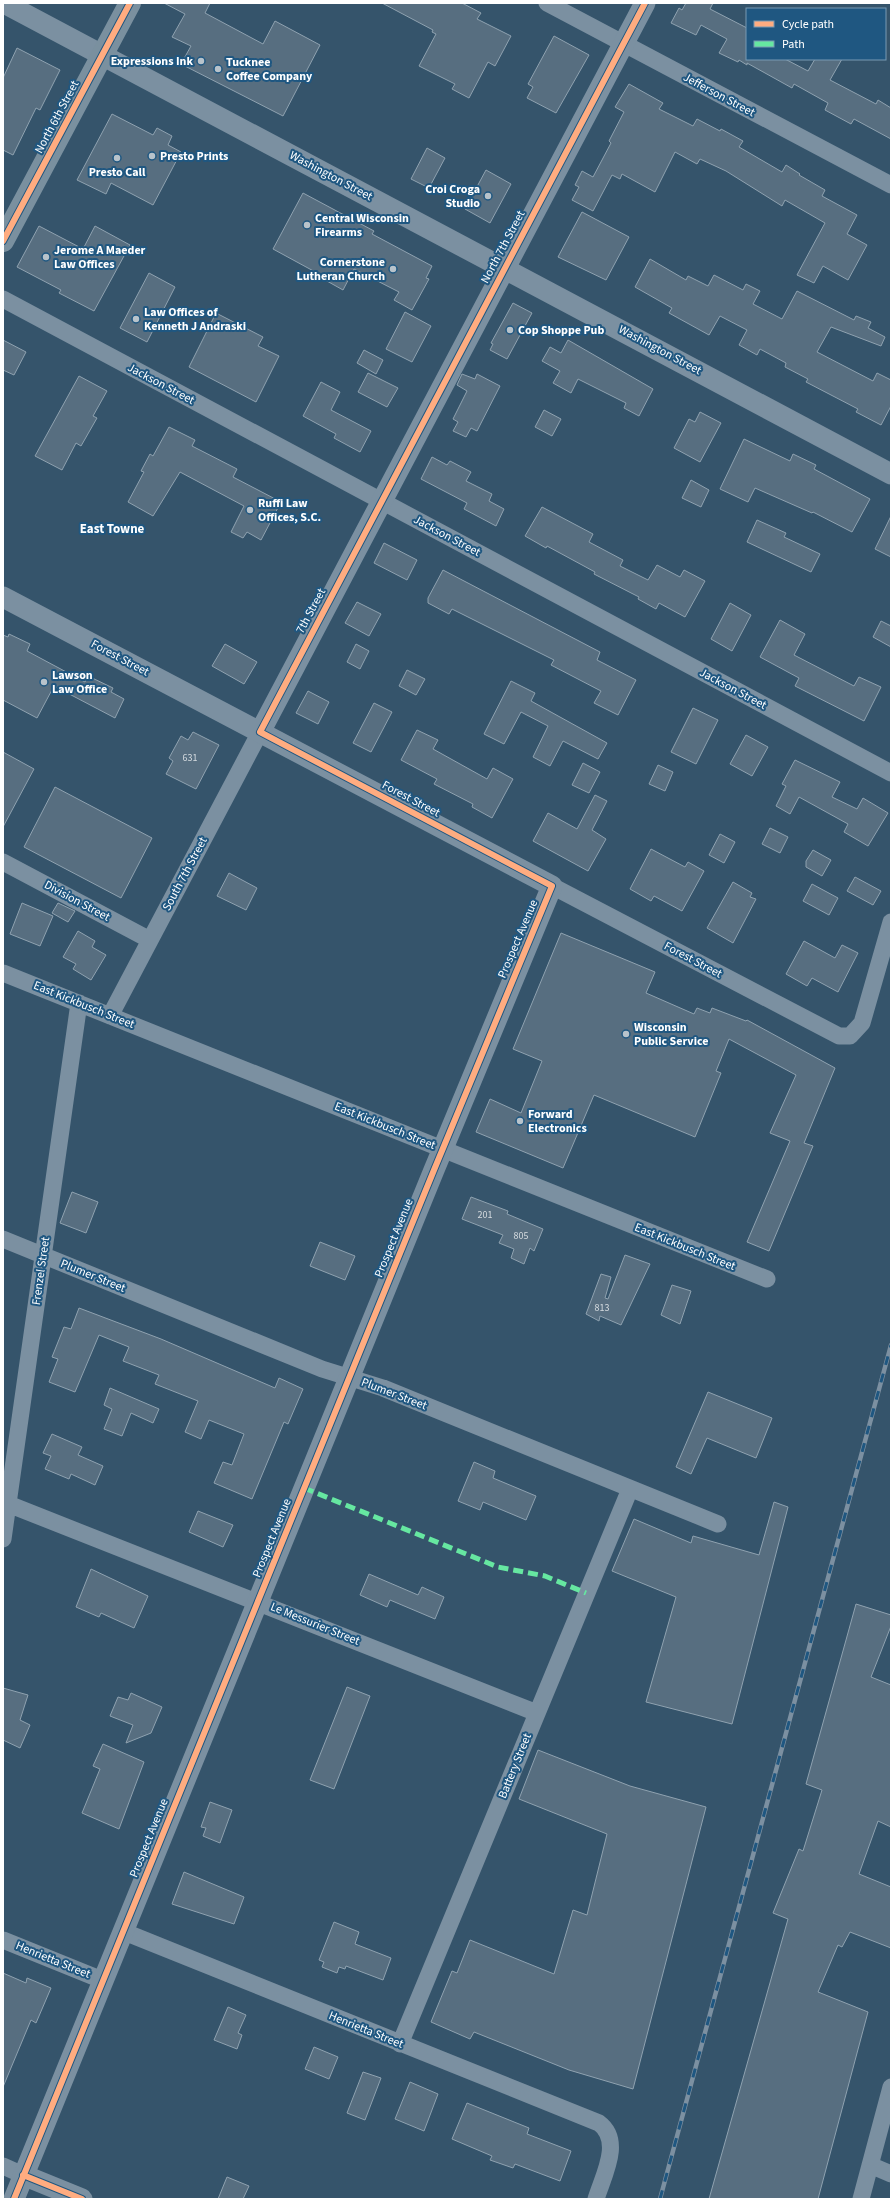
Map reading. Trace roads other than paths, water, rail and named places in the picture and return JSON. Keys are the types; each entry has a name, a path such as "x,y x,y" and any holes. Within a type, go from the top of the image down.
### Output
{"main road":[{"name":"North 6th Street","path":"3,241 130,3"}],"street":[{"name":"Washington Street","path":"4,3 505,267 891,474"},
{"name":"Jefferson Street","path":"547,3 891,186"},
{"name":"North 7th Street","path":"381,501 644,3"},
{"name":"Jackson Street","path":"3,299 891,773"},
{"name":"7th Street","path":"260,732 381,501"},
{"name":"Forest Street","path":"3,597 839,1036 850,1036 862,1023 891,922"},
{"name":"South 7th Street","path":"110,1016 260,732"},
{"name":"Division Street","path":"3,862 150,940"},
{"name":"Prospect Avenue","path":"14,2199 442,1149 552,886"},
{"name":"East Kickbusch Street","path":"3,973 767,1279"},
{"name":"Frenzel Street","path":"3,1539 6,1503 79,1003"},
{"name":"Plumer Street","path":"3,1239 322,1369 390,1391 718,1524"},
{"name":"Battery Street","path":"400,2044 630,1489"},
{"name":"Le Messurier Street","path":"6,1503 259,1601 537,1713"},
{"name":"Henrietta Street","path":"122,1931 400,2044 595,2121 607,2130 611,2141 611,2150 596,2199"},
{"name":"Henrietta Street","path":"3,1940 102,1980"},
{"path":"861,2199 891,2087"},
{"path":"870,2165 891,2174"},
{"path":"3,2166 82,2199"}],"railway":[{"path":"660,2199 891,1345"}],"place":[{"name":"Expressions Ink","path":"201,61"},
{"name":"Tucknee Coffee Company","path":"218,69"},
{"name":"Presto Prints","path":"152,156"},
{"name":"Presto Call","path":"117,158"},
{"name":"Croi Croga Studio","path":"488,196"},
{"name":"Central Wisconsin Firearms","path":"307,225"},
{"name":"Jerome A Maeder Law Offices","path":"46,257"},
{"name":"Cornerstone Lutheran Church","path":"393,269"},
{"name":"Law Offices of Kenneth J Andraski","path":"136,319"},
{"name":"Cop Shoppe Pub","path":"510,330"},
{"name":"Ruffi Law Offices, S.C.","path":"250,510"},
{"name":"Lawson Law Office","path":"44,682"},
{"name":"Wisconsin Public Service","path":"626,1034"},
{"name":"Forward Electronics","path":"520,1121"}],"district":[{"name":"East Towne","path":"112,529"}]}
